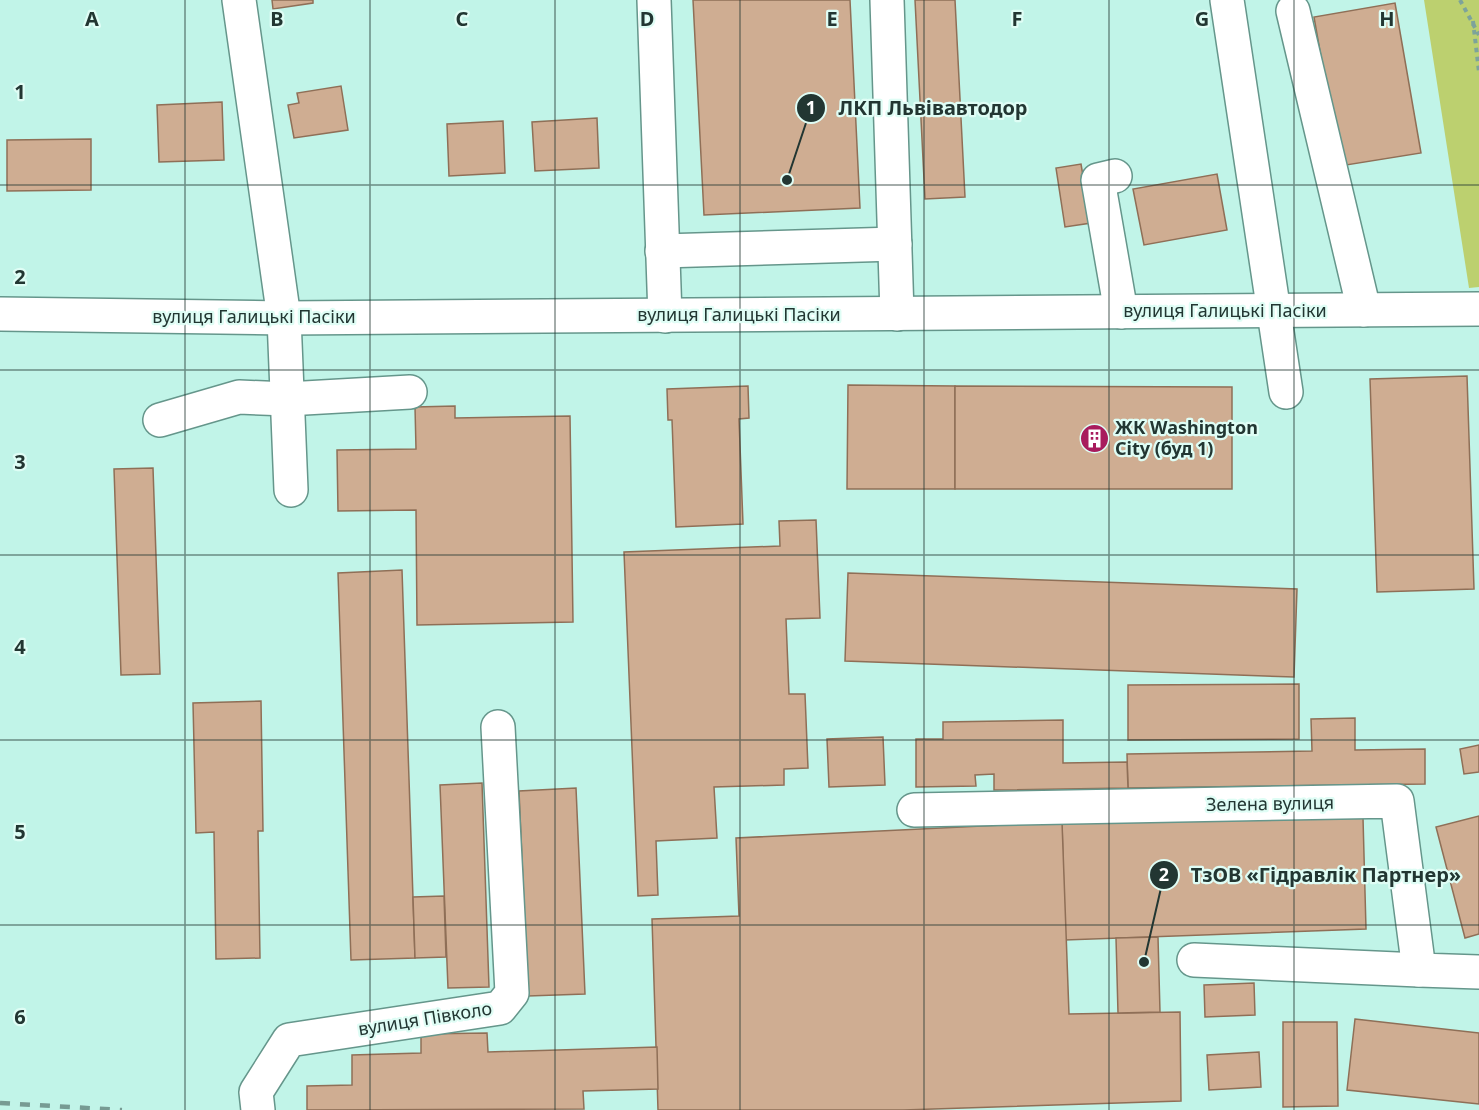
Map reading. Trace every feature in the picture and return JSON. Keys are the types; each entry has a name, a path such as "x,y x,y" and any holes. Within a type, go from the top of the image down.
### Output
{"street":[{"path":"239,0 284,318 291,490"},
{"path":"654,0 665,316"},
{"path":"887,0 897,314"},
{"path":"1227,0 1286,392"},
{"path":"1293,11 1364,310"},
{"path":"1115,176 1098,180 1121,312"},
{"path":"662,251 895,244"},
{"name":"вулиця Галицькі Пасіки","path":"0,314 284,318 1479,309"},
{"path":"160,420 239,397 287,399 410,392"},
{"name":"вулиця Півколо","path":"258,1110 256,1092 289,1040 500,1008 512,993 498,728"},
{"name":"Зелена вулиця","path":"914,810 1396,801 1419,970"},
{"path":"1194,960 1479,972"}],"path":[{"path":"1460,0 1479,35"},
{"path":"1473,21 1479,72"}],"green space":[{"path":"1424,0 1479,0 1479,287 1469,288"}],"building":[{"path":"272,0 313,0 313,3 273,9"},
{"path":"693,0 850,0 860,208 704,215"},
{"path":"915,0 955,0 965,197 925,199"},
{"path":"1395,3 1421,153 1340,166 1314,17"},
{"path":"341,86 348,130 294,138 288,105 299,103 297,93"},
{"path":"222,102 224,160 159,162 157,105"},
{"path":"597,118 599,168 535,171 532,122"},
{"path":"503,121 505,173 449,176 447,124"},
{"path":"91,139 91,190 7,191 7,140"},
{"path":"1081,164 1091,223 1065,227 1056,168"},
{"path":"1217,174 1227,230 1144,245 1133,189"},
{"path":"1467,376 1474,589 1377,592 1370,379"},
{"path":"848,385 955,386 955,489 847,489"},
{"path":"748,386 749,418 739,419 743,524 676,527 672,420 668,420 667,389"},
{"name":"ЖК Washington City (буд 1)","path":"955,386 1232,387 1232,489 955,489"},
{"path":"455,406 455,418 570,416 573,622 417,625 416,510 338,511 337,450 416,449 415,407"},
{"path":"153,468 160,674 121,675 114,469"},
{"path":"816,520 820,618 786,619 789,694 805,694 808,768 784,769 784,785 714,787 717,838 656,841 658,895 638,896 624,552 780,546 779,521"},
{"path":"402,570 415,958 351,960 338,573"},
{"path":"848,573 1297,589 1294,677 845,661"},
{"path":"1299,684 1299,739 1128,740 1128,685"},
{"path":"261,701 263,831 258,831 260,958 216,959 214,832 196,833 193,703"},
{"path":"1355,718 1355,750 1425,749 1425,784 1128,788 1127,754 1312,751 1311,719"},
{"path":"1063,720 1063,763 1127,762 1128,788 994,790 994,774 975,775 976,786 916,787 916,739 943,739 943,722"},
{"path":"883,737 885,785 829,787 827,739"},
{"path":"1479,745 1479,772 1464,774 1460,749"},
{"path":"482,783 489,987 448,988 440,785"},
{"path":"576,788 585,994 528,996 519,791"},
{"path":"1479,816 1479,934 1465,938 1436,827"},
{"path":"1363,818 1366,929 1065,940 1062,822"},
{"path":"1062,822 1069,1014 1180,1012 1181,1101 903,1110 658,1110 652,919 739,916 736,838"},
{"path":"444,896 446,957 415,958 413,897"},
{"path":"1158,937 1160,1012 1118,1013 1116,938"},
{"path":"1254,983 1255,1015 1205,1017 1204,985"},
{"path":"1355,1019 1479,1033 1479,1104 1347,1090"},
{"path":"1283,1022 1337,1022 1338,1106 1283,1107"},
{"path":"487,1033 488,1052 657,1047 658,1089 583,1091 584,1109 307,1110 307,1086 352,1085 352,1055 421,1053 421,1034"},
{"path":"1259,1052 1261,1087 1209,1090 1207,1055"}],"railway":[{"path":"0,1103 122,1110"}],"place":[{"name":"ЛКП Львівавтодор","path":"787,180"},
{"name":"ЖК Washington City (буд 1)","path":"1094,438"},
{"name":"ТзОВ «Гідравлік Партнер»","path":"1144,962"}]}
